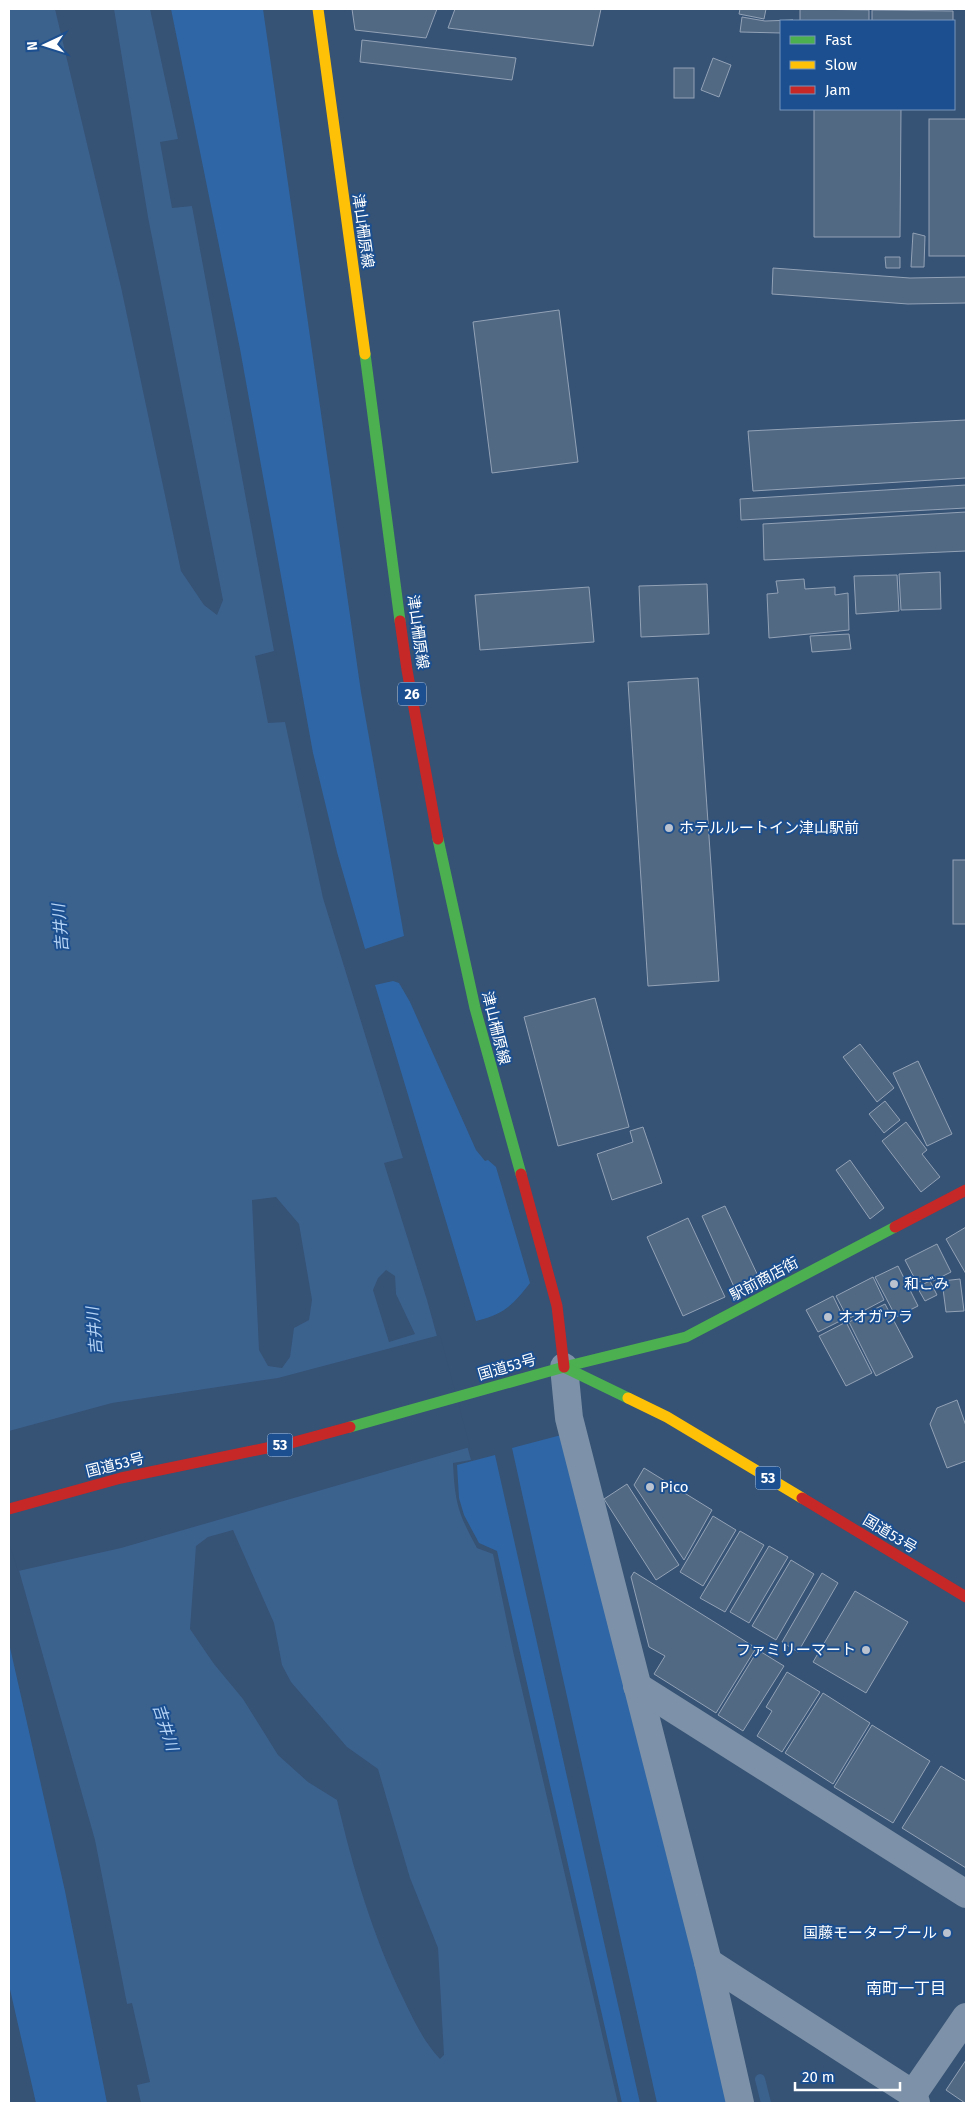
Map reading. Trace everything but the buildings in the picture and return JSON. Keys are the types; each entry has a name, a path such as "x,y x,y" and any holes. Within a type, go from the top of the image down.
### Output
{"main road":[{"name":"津山柵原線","path":"318,9 407,670 440,849 475,1008 557,1306 556,1369"},
{"name":"駅前商店街","path":"556,1369 686,1337 966,1190"},
{"name":"国道53号","path":"9,1509 121,1478 290,1443 556,1369 666,1417 966,1597"}],"street":[{"path":"556,1369 708,1962 740,2103"},
{"path":"637,1686 966,1894"},
{"path":"708,1962 914,2098 966,2017"}],"shaded area":[{"path":"171,9 263,9 361,692 404,936 365,949 337,852 313,753 240,349"},
{"path":"393,981 399,983 410,1002 476,1150 485,1161 488,1160 496,1167 530,1283 507,1308 476,1321 375,985"},
{"path":"565,1434 729,2103 657,2103 512,1448"},
{"path":"495,1455 640,2103 622,2103 497,1551 479,1543 464,1515 459,1498 457,1465"},
{"path":"9,1643 65,1891 107,2103 36,2103 9,1985"}],"water":[{"name":"吉井川","path":"9,9 55,9 121,287 181,571 204,605 217,615 223,600 148,217 114,9 150,9 178,139 160,142 172,208 192,206 274,651 255,656 268,723 285,722 323,898 403,1158 384,1163 427,1300 471,1460 453,1463 456,1498 466,1526 477,1548 493,1554 513,1651 618,2103 141,2103 137,2085 150,2082 132,2003 127,2004 95,1840 9,1535","holes":["276,1197 299,1224 312,1300 309,1320 294,1328 290,1357 282,1368 268,1366 259,1350 252,1200","386,1270 395,1276 396,1294 415,1334 389,1342 373,1290 378,1278","233,1530 274,1623 282,1665 291,1682 347,1747 378,1769 410,1878 438,1948 444,2055 440,2059 429,2046 416,2023 393,1976 373,1927 357,1877 337,1800 308,1782 278,1755 243,1699 214,1664 190,1629 196,1546 208,1537"]}],"pier":[{"path":"440,1335 470,1447 121,1548 18,1571 9,1543 9,1431 112,1403 278,1378"}],"waterway":[{"path":"760,2079 766,2103"}],"traffic: fast":[{"path":"365,354 400,621"},
{"path":"438,839 475,1008 521,1174"},
{"path":"564,1367 686,1337 895,1227"},
{"path":"350,1427 564,1367 628,1398"}],"traffic: slow":[{"path":"318,9 365,354"},
{"path":"628,1398 667,1417 802,1498"}],"traffic: jam":[{"path":"400,621 407,670 438,839"},
{"path":"521,1174 557,1306 564,1367"},
{"path":"895,1227 966,1190"},
{"path":"9,1509 121,1478 291,1443 350,1427"},
{"path":"802,1498 966,1597"}],"place":[{"name":"ホテルルートイン津山駅前","path":"669,828"},
{"name":"和ごみ","path":"894,1284"},
{"name":"オオガワラ","path":"828,1317"},
{"name":"Pico","path":"650,1487"},
{"name":"ファミリーマート","path":"866,1650"},
{"name":"国藤モータープール","path":"947,1933"}],"district":[{"name":"南町一丁目","path":"906,1988"}]}
